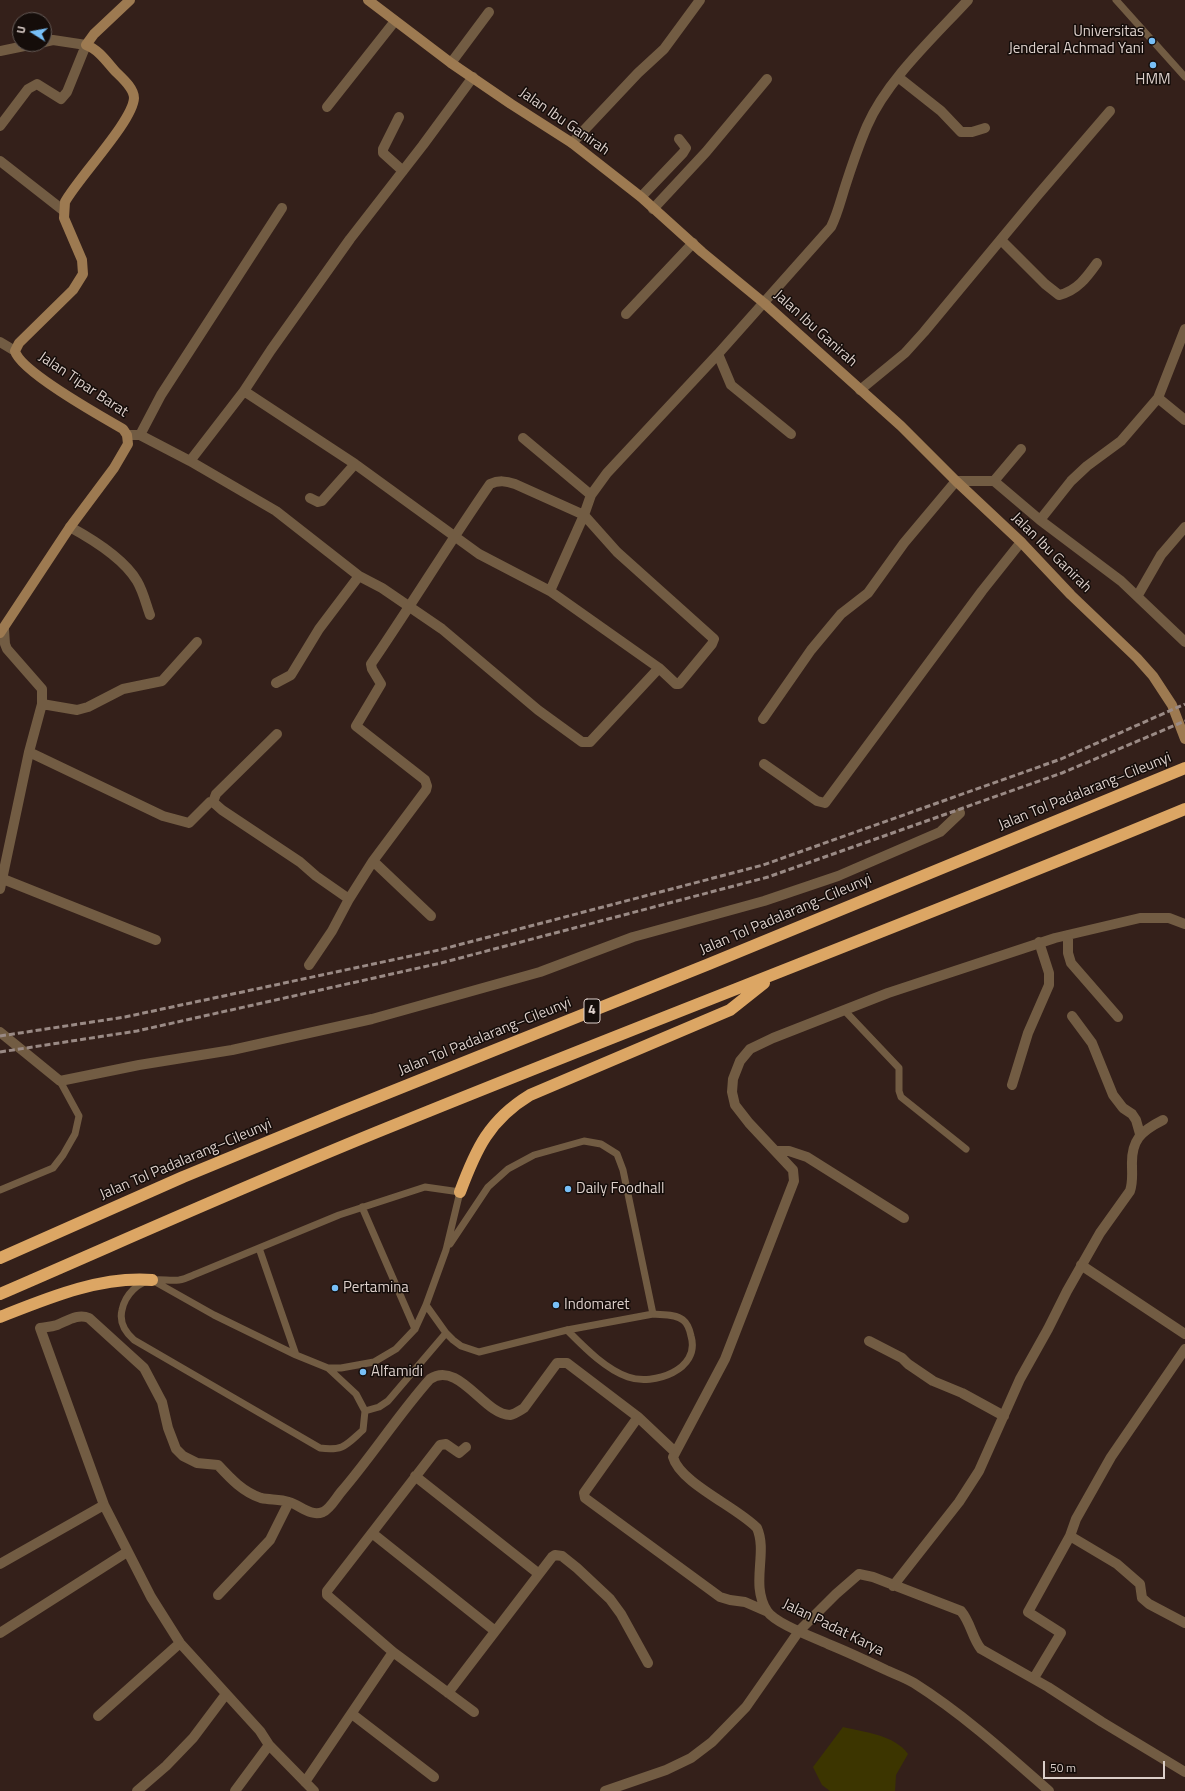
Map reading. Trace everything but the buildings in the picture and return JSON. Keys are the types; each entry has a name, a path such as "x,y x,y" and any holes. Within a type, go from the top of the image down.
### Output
{"highway":[{"name":"Jalan Tol Padalarang–Cileunyi","path":"0,1258 183,1177 343,1110 702,967 1185,768"},
{"name":"4","path":"0,1294 188,1211 402,1122 1052,864 1185,809"},
{"path":"460,1192 473,1158 488,1132 514,1105 530,1095 730,1010 774,975"},
{"path":"0,1317 51,1297 91,1286 132,1278 152,1280"}],"main road":[{"path":"64,211 65,202 69,196 124,123 134,98 132,90 123,79 92,47 86,45 94,34 130,0"},
{"name":"Jalan Ibu Ganirah","path":"368,0 511,104 572,143 641,197 692,243 764,303 900,426 1021,542 1066,591 1137,658 1153,676 1172,705 1185,739"},
{"name":"Jalan Tipar Barat","path":"2,631 70,527 114,468 128,444 127,435 123,429 35,373 19,359 15,351 19,343 73,290 83,274 82,260 65,223 64,211"}],"street":[{"path":"572,143 628,82 664,49 700,0"},
{"path":"550,591 584,515 591,495 607,473 718,354 831,227 836,218 844,190 867,125 881,100 898,76 968,0"},
{"path":"452,62 489,12"},
{"path":"327,106 395,21"},
{"path":"0,126 28,89 37,84 61,99 67,92 86,45 52,40"},
{"path":"0,51 12,49"},
{"path":"898,76 941,111 961,132 972,132 985,128"},
{"path":"190,461 244,391 350,238 403,171 473,77"},
{"path":"653,208 706,152 767,79"},
{"path":"860,390 905,353 924,332 1110,111"},
{"path":"399,117 383,149 383,153 403,171"},
{"path":"641,197 683,153 686,148 678,139"},
{"path":"0,161 64,211"},
{"path":"140,436 161,396 282,208"},
{"path":"1002,240 1045,284 1059,295 1067,293 1084,281 1097,263"},
{"path":"626,314 692,243"},
{"path":"1040,520 1071,481 1087,466 1121,441 1158,398 1185,329"},
{"path":"0,342 15,351"},
{"path":"718,354 731,385 791,434"},
{"path":"244,391 355,464 455,535 479,554 550,591 659,668 676,684 680,684 712,644 714,639 617,552 584,515 515,484 504,481 496,481 490,484 455,535 371,664 372,669 381,684 356,726 425,780 427,786 424,794 373,861 349,899 332,931 309,965"},
{"path":"1158,398 1185,420"},
{"path":"127,435 140,436 190,461 276,511 359,576 410,606 442,629 538,710 582,742 590,742 659,668"},
{"path":"523,438 591,495"},
{"path":"994,481 1021,449"},
{"path":"310,498 318,502 322,501 355,464"},
{"path":"763,719 811,650 841,614 868,593 904,543 956,481 994,481 1040,520 1122,581 1185,642"},
{"path":"70,527 95,541 130,573 137,581 150,615"},
{"path":"1138,595 1161,555 1185,527"},
{"path":"764,764 817,801 825,803 982,590 1021,542"},
{"path":"276,683 291,675 319,629 359,576"},
{"path":"2,631 4,644 7,649 42,689 42,704 29,752 1,884 156,940"},
{"path":"42,704 77,710 88,707 123,689 162,681 197,642"},
{"path":"29,752 163,816 189,823 210,802 213,802 216,794 277,734"},
{"path":"213,802 222,810 300,862 316,876 349,899"},
{"path":"0,1032 60,1081 139,1065 232,1050 372,1019 540,972 633,937 764,901 838,876 940,832 960,813"},
{"path":"373,861 431,916"},
{"path":"314,1791 269,1745 260,1731 180,1643 151,1597 104,1505 40,1328 53,1326 84,1316 105,1331 144,1368 162,1402 168,1428 176,1449 183,1456 197,1463 218,1465 240,1488 262,1498 290,1502 304,1510 317,1513 324,1512 351,1481 425,1384 430,1379 441,1374 448,1375 458,1380 495,1409 510,1415 524,1408 557,1363 567,1363 638,1417 674,1451 686,1433 725,1359 794,1181 793,1170 749,1123 736,1105 732,1092 733,1079 740,1060 750,1048 888,994 1039,942 1140,918 1168,918 1185,924"},
{"path":"1068,934 1068,953 1071,963 1118,1016"},
{"path":"1012,1085 1028,1033 1050,981 1049,973 1039,942"},
{"path":"893,1586 959,1502 979,1471 1020,1379 1081,1265 1100,1233 1130,1191 1132,1184 1132,1158 1140,1134 1136,1120 1112,1095 1092,1043 1072,1016"},
{"path":"1140,1134 1163,1120"},
{"path":"776,1151 789,1151 808,1158 904,1218"},
{"path":"1081,1265 1185,1334"},
{"path":"869,1341 902,1358 908,1364 933,1381 962,1393 1004,1416"},
{"path":"1034,1678 1061,1633 1028,1612 1070,1536 1076,1519 1111,1457 1185,1349"},
{"path":"638,1417 584,1493 584,1498 720,1597 745,1602 768,1612"},
{"path":"466,1447 459,1453 446,1444 440,1445 327,1591 327,1595 393,1652 474,1712"},
{"name":"Jalan Padat Karya","path":"674,1451 674,1463 688,1477 757,1528 760,1534 758,1573 760,1590 763,1603 768,1612 778,1620 799,1631 913,1682 965,1719 1049,1791"},
{"path":"415,1476 539,1574"},
{"path":"218,1595 270,1540 290,1502"},
{"path":"0,1564 104,1505"},
{"path":"372,1534 495,1631"},
{"path":"1070,1536 1117,1564 1140,1584 1142,1598 1149,1604 1185,1623"},
{"path":"0,1633 127,1552"},
{"path":"448,1693 555,1555 562,1556 572,1564 610,1599 621,1614 648,1663"},
{"path":"606,1791 666,1770 691,1758 712,1742 746,1707 799,1631 836,1594 859,1574 872,1577 962,1611 968,1618 977,1643 981,1649 1034,1678 1102,1722 1185,1772"},
{"path":"98,1716 180,1643"},
{"path":"305,1782 393,1652"},
{"path":"137,1791 166,1766 194,1738 226,1694"},
{"path":"352,1714 434,1777"},
{"path":"235,1791 269,1745"}],"lane":[{"path":"1116,0 1185,77"},
{"path":"845,1011 899,1068 898,1091 901,1097 966,1149"},
{"path":"0,1190 53,1168 69,1145 75,1134 79,1116 60,1081"},
{"path":"446,1250 488,1187 508,1169 540,1153 584,1141 601,1144 617,1154 623,1170 653,1314"},
{"path":"152,1280 214,1315 296,1355 328,1368 356,1394 365,1412 363,1430 345,1446 335,1450 320,1448 134,1340 125,1332 122,1323 121,1314 126,1297 139,1285 152,1280 178,1280 196,1274 339,1215 425,1187 460,1192 446,1250 426,1305 415,1329 396,1349 374,1362 341,1368 328,1368"},
{"path":"362,1207 415,1329"},
{"path":"259,1248 296,1355"},
{"path":"426,1305 446,1333 461,1346 479,1352 567,1330 653,1314 674,1316 683,1320 690,1330 694,1344 692,1355 686,1365 658,1377 640,1379 628,1377 616,1371 583,1346 567,1330"},
{"path":"365,1412 379,1407 388,1401 446,1333"}],"shaded area":[{"path":"843,1727 887,1738 895,1742 908,1754 896,1775 895,1791 830,1791 822,1785 813,1767"}],"railway":[{"path":"0,1036 125,1017 439,950 763,865 1061,759 1185,704"},
{"path":"0,1052 137,1031 441,963 768,877 1062,773 1185,721"}],"place":[{"name":"Universitas Jenderal Achmad Yani","path":"1152,41"},
{"name":"HMM","path":"1153,65"},
{"name":"Daily Foodhall","path":"568,1189"},
{"name":"Pertamina","path":"335,1288"},
{"name":"Indomaret","path":"556,1305"},
{"name":"Alfamidi","path":"363,1372"}]}
